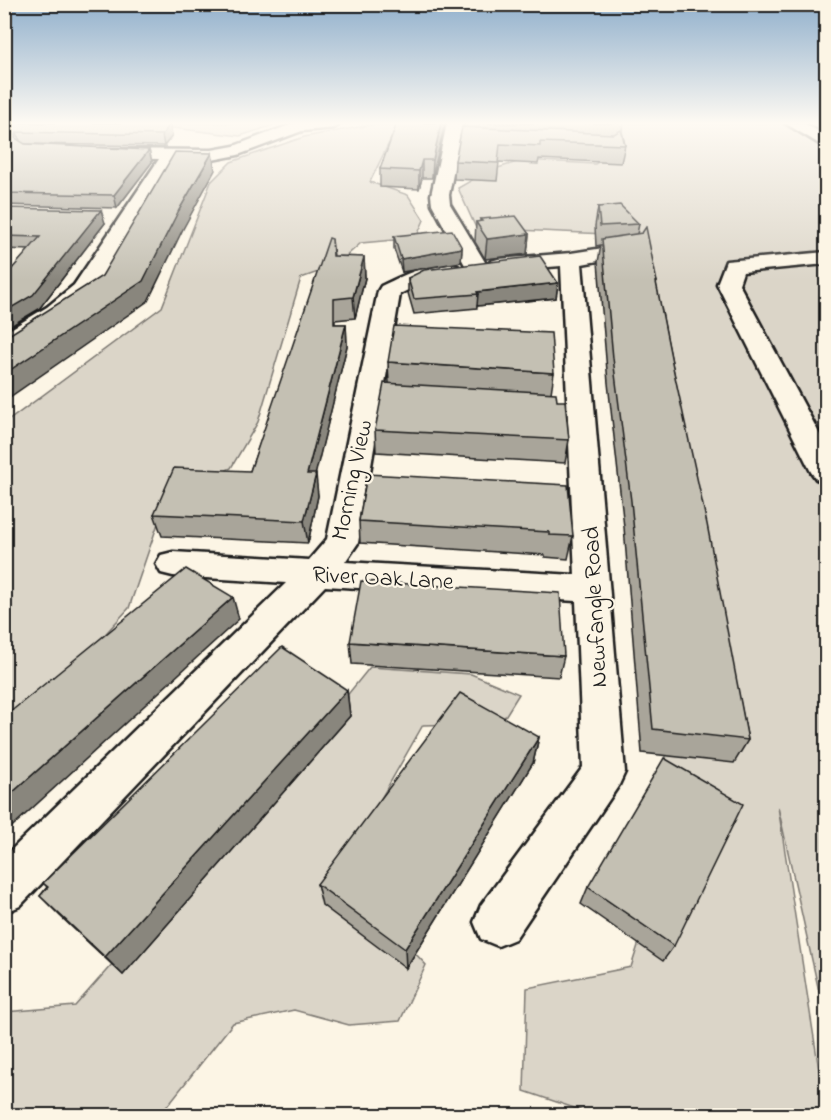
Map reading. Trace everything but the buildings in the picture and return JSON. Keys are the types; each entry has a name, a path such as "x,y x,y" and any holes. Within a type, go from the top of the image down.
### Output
{"street":[{"path":"4,344 56,312 82,290 156,175"},
{"path":"444,175 440,195 441,204 477,267"},
{"path":"108,216 130,216"},
{"name":"Morning View","path":"4,890 317,573 342,543 382,394 389,291 418,276 477,267 571,259 629,250"},
{"path":"826,258 734,266 728,284 826,472"},
{"name":"Newfangle Road","path":"498,922 604,772 594,590 569,406 571,259"},
{"name":"River Oak Lane","path":"173,564 594,590"}],"shaded area":[{"path":"218,175 373,175 370,182 408,195 424,220 416,238 361,243 335,266 301,278 258,422 231,468 167,497 129,608 38,708 5,736 4,424 162,307 211,182"},
{"path":"480,175 826,175 826,1023 778,807 826,1115 589,1115 524,1091 527,988 631,967 665,862 665,655 606,234 476,228 458,188"},
{"path":"370,667 471,674 519,694 501,723 423,725 335,879 386,922 426,965 400,1021 349,1025 294,1010 233,1023 160,1115 5,1116 5,1012 75,1006 319,730"}]}
